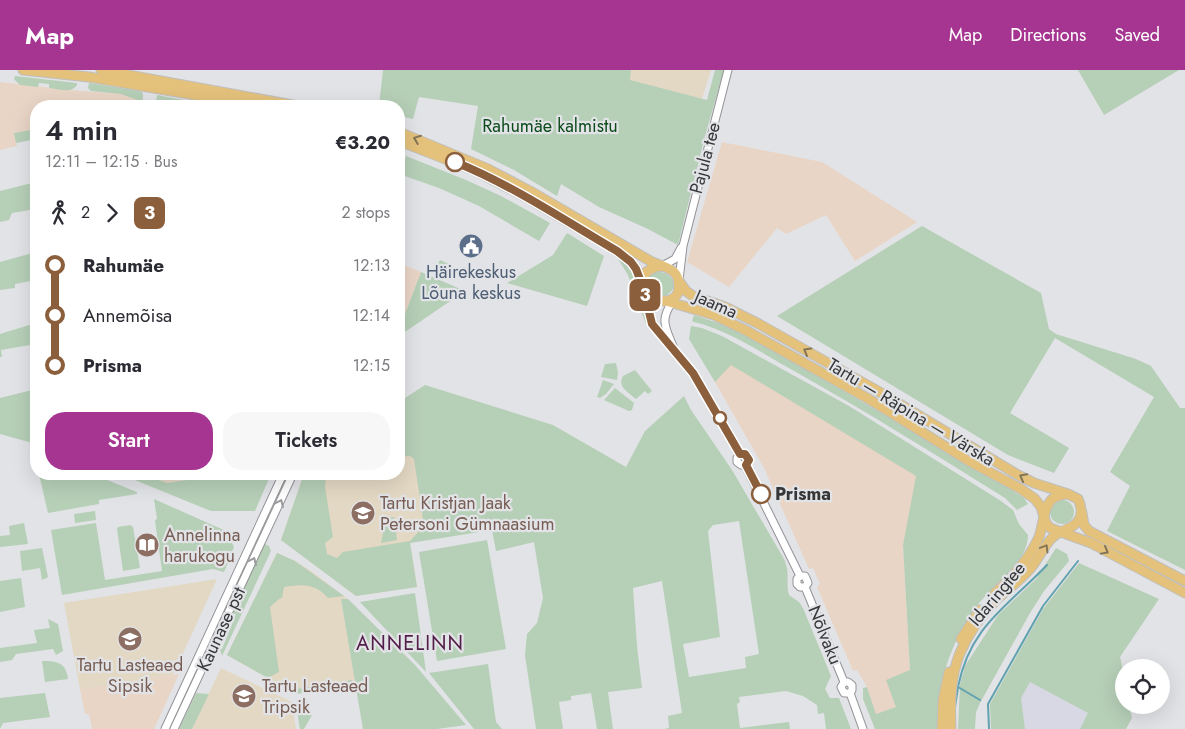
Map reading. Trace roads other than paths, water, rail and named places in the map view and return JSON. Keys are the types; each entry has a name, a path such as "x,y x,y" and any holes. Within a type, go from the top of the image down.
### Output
{"main road":[{"path":"23,70 115,80 226,100"},
{"path":"102,70 267,100"},
{"path":"405,134 488,169 530,191 639,255 669,268 675,272 679,281 678,293 671,300 652,298 631,262 617,251 526,197 476,171 405,144"},
{"path":"643,285 646,272 655,267 662,266"},
{"name":"Jaama","path":"679,281 686,291 693,296 725,306 757,323"},
{"name":"Jaama","path":"671,300 714,315 747,331"},
{"name":"Tartu — Räpina — Värska","path":"757,323 883,394 1018,475 1039,485 1068,494"},
{"name":"Tartu — Räpina — Värska","path":"747,331 867,398 1021,489 1035,499 1041,508 1044,518"},
{"path":"1185,580 1089,531 1084,525 1078,499 1068,494 1060,495 1050,500 1047,505 1044,518 1050,528 1091,543 1185,593"},
{"path":"1060,532 1068,530 1078,521 1082,510"},
{"name":"Idaringtee","path":"942,729 946,686 957,647 980,610 1009,580 1031,552 1039,537 1044,518"},
{"name":"Idaringtee","path":"951,729 951,699 954,674 960,654 968,638 983,615 1028,572 1038,560 1048,542 1060,532"}],"street":[{"name":"Pajula tee","path":"679,281 683,246 728,70"},
{"path":"662,266 675,259 683,246"},
{"name":"Nõlvaku","path":"643,285 652,324 676,351 707,396 740,454 748,456 749,460 746,465 800,576 805,576 808,579 805,587 844,682 841,690 846,694 850,693 863,729"},
{"name":"Nõlvaku","path":"671,300 664,316 664,322 676,351"},
{"name":"Kaunase pst","path":"165,729 280,480"},
{"name":"Kaunase pst","path":"174,729 290,480"}],"waterway":[{"path":"989,729 988,704 1043,606 1078,561"},
{"path":"980,700 958,687 971,648 992,619 1047,565"},
{"path":"955,707 958,687"}],"place":[{"name":"Häirekeskus Lõuna keskus","path":"471,246"},
{"name":"Prisma","path":"761,494"},
{"name":"Tartu Kristjan Jaak Petersoni Gümnaasium","path":"363,513"},
{"name":"Annelinna harukogu","path":"147,545"},
{"name":"Tartu Lasteaed Sipsik","path":"130,639"},
{"name":"Tartu Lasteaed Tripsik","path":"244,696"}],"district":[{"name":"ANNELINN","path":"410,643"}],"park label":[{"name":"Rahumäe kalmistu","path":"550,126"}]}
